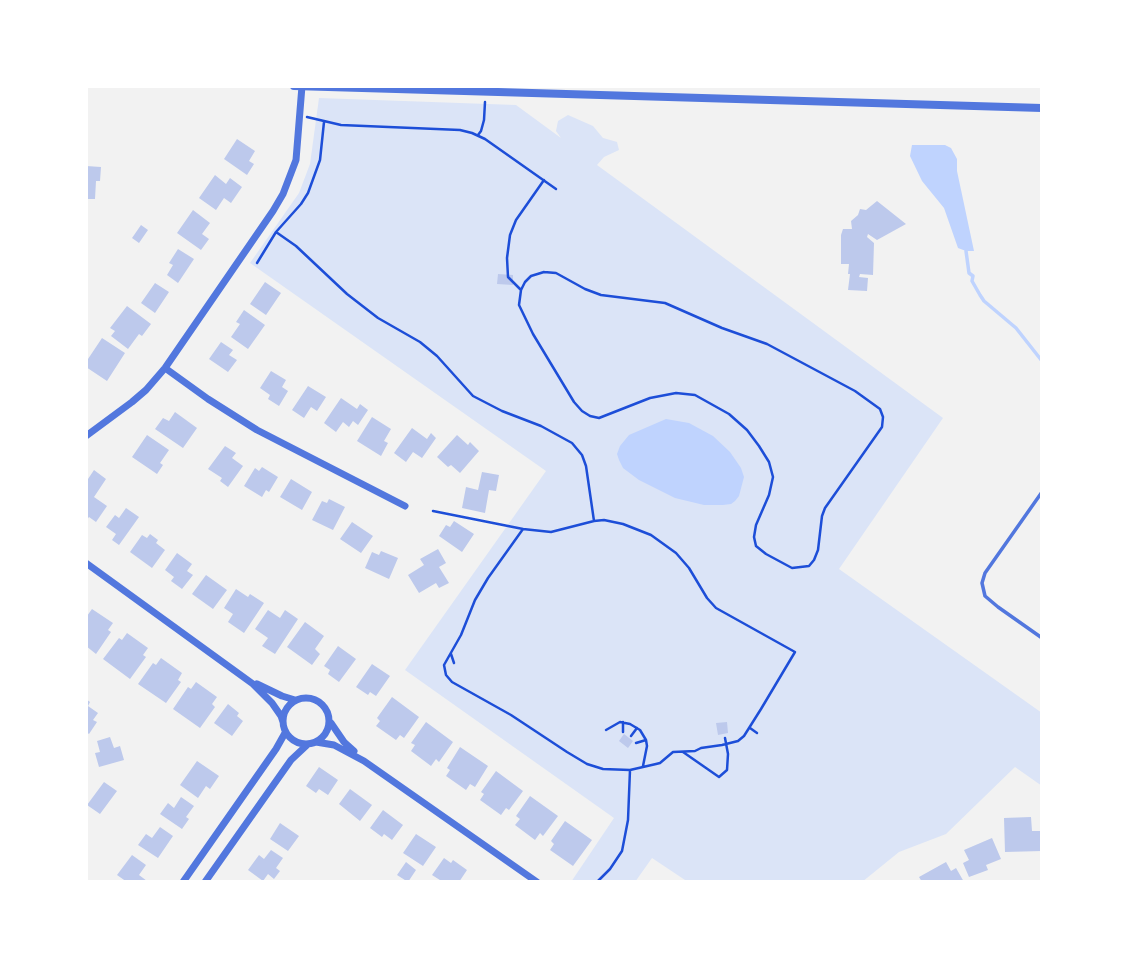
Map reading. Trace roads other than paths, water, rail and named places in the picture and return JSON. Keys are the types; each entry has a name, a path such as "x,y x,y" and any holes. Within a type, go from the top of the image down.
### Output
{"street":[{"path":"294,86 508,89 1042,108"},
{"path":"86,436 146,390 165,368 283,194 296,160 302,86"},
{"path":"165,368 257,430 405,506"},
{"path":"86,563 240,675 272,703 281,716 285,733 293,741 307,745"},
{"path":"240,675 267,690 295,700 308,698 324,704 331,723 344,742 365,761 537,882"},
{"path":"283,722 288,707 295,700"},
{"path":"205,882 291,760 307,745 324,735 331,723"},
{"path":"183,882 285,733"},
{"path":"316,742 334,745 365,761"}],"lane":[{"path":"1042,492 985,573 982,583 985,596 1042,638"}],"water":[{"path":"912,145 945,145 951,148 957,159 957,171 974,251 958,248 944,208 922,181 910,156"},
{"path":"666,419 689,423 713,436 730,452 744,477 735,501 731,504 704,505 675,498 639,480 623,468 617,454 629,435"}],"waterway":[{"path":"966,251 969,273 973,276 972,281 984,301 1016,328 1042,361"}]}
